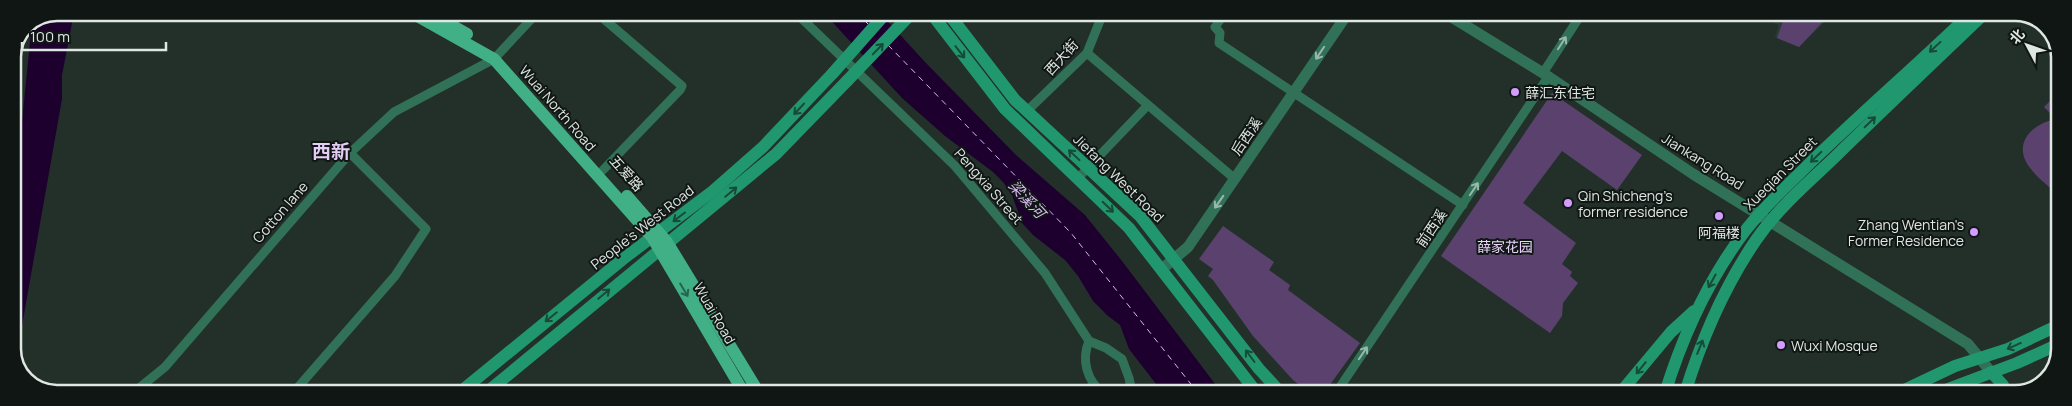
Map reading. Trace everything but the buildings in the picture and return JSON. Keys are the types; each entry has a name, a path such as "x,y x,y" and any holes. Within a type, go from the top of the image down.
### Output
{"main road":[{"name":"Wuai North Road","path":"428,21 497,56 659,240"},
{"name":"五爱路","path":"442,21 497,56 604,170 659,240 754,385"},
{"name":"People's West Road","path":"495,385 763,148 879,21"},
{"name":"People's West Road","path":"469,385 659,240 720,201 776,154 905,21"},
{"name":"Jiefang West Road","path":"937,21 1005,109 1128,228 1251,385"},
{"name":"Jiefang West Road","path":"954,21 1015,100 1140,216 1259,369 1274,385"},
{"name":"Xueqian Street","path":"1668,385 1675,361 1698,308 1716,274 1746,230 1825,149 1962,21"},
{"name":"Xueqian Street","path":"1688,385 1697,355 1729,283 1758,238 1790,200 1977,21"},
{"name":"Wuai Road","path":"659,240 740,385"},
{"path":"1627,385 1671,332 1698,308"},
{"path":"1916,385 1955,366 2008,349 2051,329"},
{"path":"1960,385 2051,348"},
{"path":"1992,372 2003,385"}],"street":[{"name":"Cotton lane","path":"143,385 165,367 350,153 394,112 497,56 530,21"},
{"path":"604,170 682,86 606,21"},
{"name":"Pengxia Street","path":"805,21 955,166 1045,273 1089,341"},
{"name":"西大街","path":"1027,111 1087,52 1100,21"},
{"path":"1218,21 1215,26 1220,33 1219,43 1463,205"},
{"name":"后西溪","path":"1162,270 1188,247 1343,21"},
{"name":"Jiankang Road","path":"1458,21 1545,75 1693,174 1772,221 1968,344 1992,372"},
{"name":"前西溪","path":"1341,385 1463,205 1577,21"},
{"path":"1087,52 1235,179"},
{"path":"1078,178 1148,105"},
{"path":"301,385 395,276 426,229 350,153"},
{"path":"1093,384 1086,364 1085,350 1089,341 1106,348 1122,359 1130,385"}],"shaded area":[{"path":"1768,21 1826,21 1799,47 1775,37 1779,25"}],"green space":[{"path":"1783,21 1823,21 1799,47 1777,38"},
{"name":"薛家花园","path":"1552,93 1642,155 1617,190 1562,151 1523,203 1576,243 1562,264 1572,272 1570,276 1578,283 1563,303 1562,316 1550,333 1441,256"},
{"path":"2051,100 2051,114 2044,107"},
{"path":"2051,121 2051,189 2034,173 2025,160 2023,152 2027,137 2032,131"},
{"path":"1223,226 1274,262 1269,270 1290,285 1288,290 1360,343 1330,385 1300,385 1253,336 1213,280 1208,276 1213,269 1199,259"}],"water":[{"path":"58,21 72,21 62,75 62,99 21,332 21,131 31,33 37,27 44,24"},
{"name":"梁溪河","path":"831,21 887,21 1016,155 1085,215 1216,385 1157,385 1129,349 1120,325 1093,301 1078,276 1065,260 1033,235 1022,223 1012,195 1003,182 993,172 945,136 902,98"}],"ferry route":[{"path":"865,21 868,24"},
{"path":"888,45 1071,233 1192,385"}],"place":[{"name":"薛汇东住宅","path":"1515,92"},
{"name":"Qin Shicheng’s former residence","path":"1568,203"},
{"name":"阿福楼","path":"1719,216"},
{"name":"Zhang Wentian's Former Residence","path":"1974,232"},
{"name":"Wuxi Mosque","path":"1781,345"}],"district":[{"name":"西新","path":"331,151"}]}
